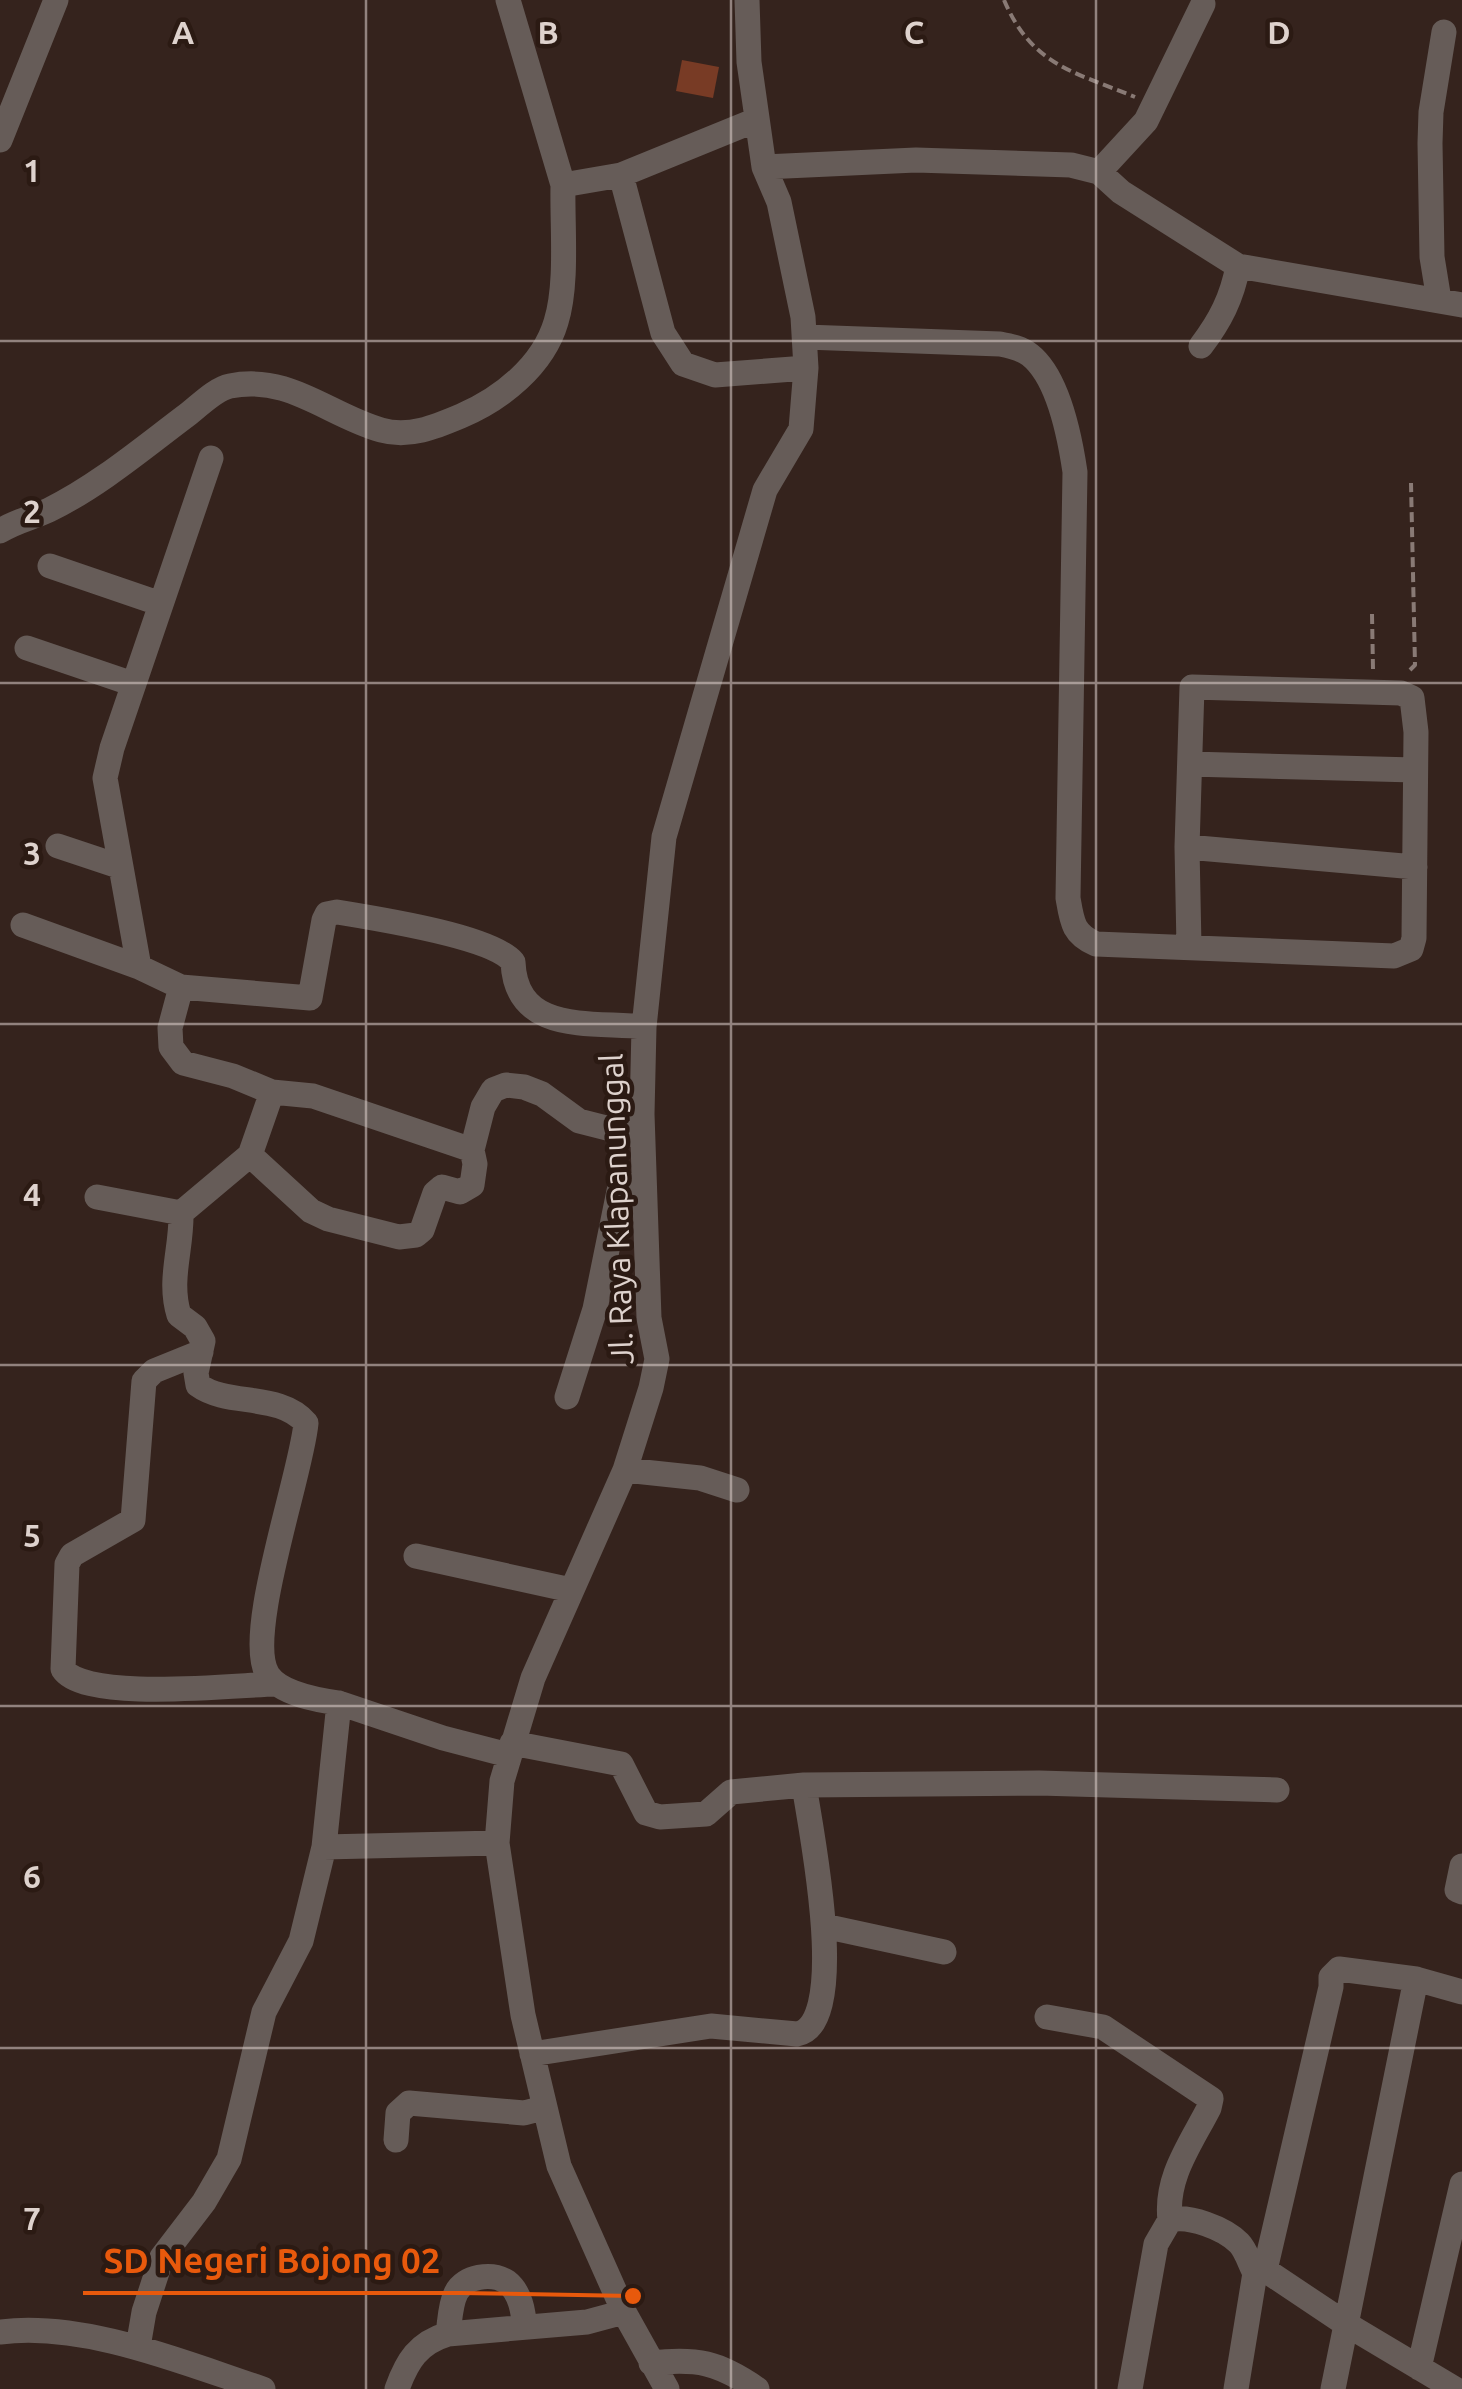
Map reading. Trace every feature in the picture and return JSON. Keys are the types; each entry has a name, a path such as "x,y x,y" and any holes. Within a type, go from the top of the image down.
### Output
{"street":[{"path":"0,140 56,0"},
{"path":"0,531 62,501 139,452 225,386 276,384 382,430 408,434 468,413 502,394 530,366 557,321 563,186 508,0"},
{"name":"Jl. Raya Klapanunggal","path":"666,2389 624,2312 567,2186 543,2108 497,1843 502,1781 533,1678 625,1470 658,1359 648,1318 642,1137 644,1028 664,837 765,490 801,429 805,337 779,202 764,167 749,62 746,0"},
{"path":"1099,172 1146,121 1203,4"},
{"path":"1444,32 1431,112 1432,257 1450,303"},
{"path":"563,186 621,176 756,120"},
{"path":"764,167 916,160 1071,165 1099,172 1120,192 1238,266 1450,303"},
{"path":"621,176 663,333 683,364 715,375 806,368"},
{"path":"1201,346 1233,293 1238,266"},
{"path":"805,337 1000,344 1019,348 1033,357 1070,432 1075,472 1068,898 1081,937 1096,944 1403,954 1410,949 1414,938 1416,732 1409,696 1192,687 1187,847 1189,947"},
{"path":"139,967 106,778 112,748 211,458"},
{"path":"50,566 161,604"},
{"path":"27,648 134,684"},
{"path":"1190,764 1415,770"},
{"path":"58,846 121,867"},
{"path":"1187,847 1415,867"},
{"path":"23,925 139,967 181,987 310,998 324,920 327,914 336,912 466,939 501,951 513,962 514,984 526,999 563,1023 644,1028"},
{"path":"181,987 170,1028 171,1047 183,1063 233,1076 272,1092 312,1096 472,1150"},
{"path":"250,1155 311,1211 399,1238 422,1230 435,1193 442,1187 460,1192 472,1185 472,1150 483,1107 493,1090 506,1085 524,1086 580,1121 642,1137"},
{"path":"272,1092 250,1155 181,1213 174,1280 182,1318 200,1333 196,1373 202,1388 265,1402 300,1416 306,1423 277,1550 263,1634 263,1664 275,1684"},
{"path":"567,1397 602,1284 619,1192 622,1186 638,1184 644,1195"},
{"path":"97,1197 181,1213"},
{"path":"201,1352 154,1371 144,1380 133,1520 72,1555 67,1564 64,1670 74,1681 139,1690 275,1684 443,1738 621,1764 642,1806 652,1816 706,1814 731,1792 804,1785 1039,1783 1277,1790"},
{"path":"625,1470 700,1478 737,1490"},
{"path":"416,1556 571,1590"},
{"path":"138,2347 144,2312 162,2257 204,2202 234,2147 242,2094 264,2012 302,1941 324,1847 339,1703"},
{"path":"532,2054 711,2026 807,2032 816,2021 824,1994 824,1926 804,1785"},
{"path":"324,1847 497,1843"},
{"path":"1462,1866 1456,1890 1462,1892"},
{"path":"824,1926 944,1952"},
{"path":"1236,2389 1260,2271 1332,1987 1331,1976 1339,1968 1416,1979 1462,1992"},
{"path":"1333,2389 1416,1979"},
{"path":"1046,2017 1103,2027 1210,2098 1210,2108 1167,2198 1170,2220 1156,2244 1130,2389"},
{"path":"396,2140 398,2113 409,2104 524,2113 543,2108"},
{"path":"1170,2220 1182,2217 1240,2244 1260,2271 1437,2381 1462,2184"},
{"path":"448,2334 456,2290 481,2277 506,2282 516,2292 524,2313 524,2327"},
{"path":"397,2389 406,2364 421,2346 448,2334 608,2319 624,2312"},
{"path":"0,2332 46,2331 138,2347 263,2389"},
{"path":"651,2364 696,2359 739,2377 756,2389"}],"path":[{"path":"1004,0 1024,37 1043,58 1144,101"},
{"path":"1408,671 1414,664 1412,484"},
{"path":"1372,614 1373,672"}],"building":[{"path":"682,60 719,67 713,98 676,91"}],"place":[{"name":"SD Negeri Bojong 02","path":"633,2296"}]}
